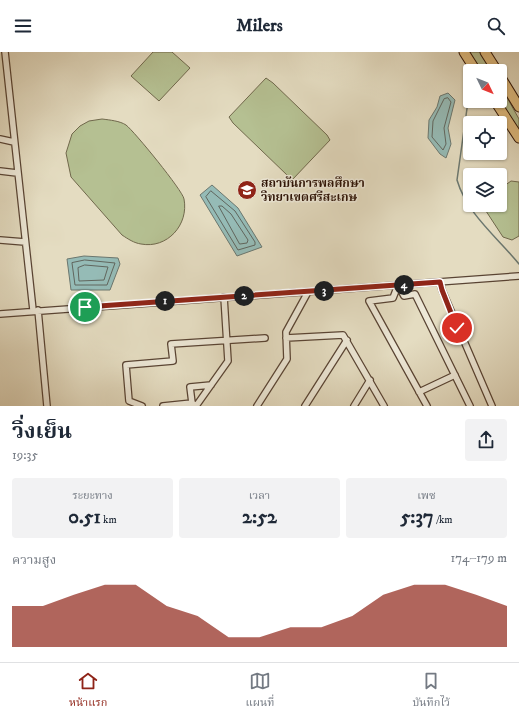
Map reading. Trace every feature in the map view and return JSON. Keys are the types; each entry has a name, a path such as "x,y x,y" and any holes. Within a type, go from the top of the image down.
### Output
{"main road":[{"path":"464,52 472,64"},
{"path":"485,52 493,64"},
{"path":"507,87 519,107"},
{"path":"500,108 519,138"}],"street":[{"path":"4,52 3,70 14,142 25,242 36,310 47,406"},
{"path":"0,139 14,142"},
{"path":"0,171 17,173"},
{"path":"0,240 25,242"},
{"path":"0,314 36,310 519,276"},
{"path":"440,282 442,290 492,406"},
{"path":"398,285 404,296 415,294 470,406"},
{"path":"398,285 393,298 369,301 427,406"},
{"path":"257,406 287,359 286,332 308,292"},
{"path":"163,406 195,405 228,361 224,297"},
{"path":"286,338 343,335 384,406"},
{"path":"142,406 129,401 126,365 173,361 171,344 265,338"},
{"path":"305,406 347,340"},
{"path":"419,392 455,375"},
{"path":"354,406 370,380"},
{"path":"195,405 190,387 211,385"}],"green space":[{"path":"153,52 172,52 190,68 159,101 131,76"},
{"path":"469,52 480,52 488,64 477,64"},
{"path":"266,78 327,135 330,140 293,179 233,123 229,117"},
{"path":"507,98 519,119 519,130 505,108 507,108"},
{"path":"102,119 126,125 158,161 182,194 185,209 183,218 174,233 159,243 151,245 133,242 122,235 71,177 66,153 72,134 80,126 89,121"},
{"path":"511,181 519,182 519,236 512,240 503,237 487,212 507,212 507,184"}],"water":[{"path":"448,93 455,100 448,128 451,144 446,158 440,154 428,138 429,120 437,107 440,96"},
{"path":"212,185 238,208 262,247 237,256 200,195"},
{"path":"84,256 118,258 120,264 110,290 71,290 67,259"}],"waterway":[{"path":"467,108 457,180 468,204 475,214 519,264"}],"place":[{"name":"สถาบันการพลศึกษา วิทยาเขตศรีสะเกษ","path":"247,190"}],"route":[{"path":"85,307 440,282 457,328"}]}
